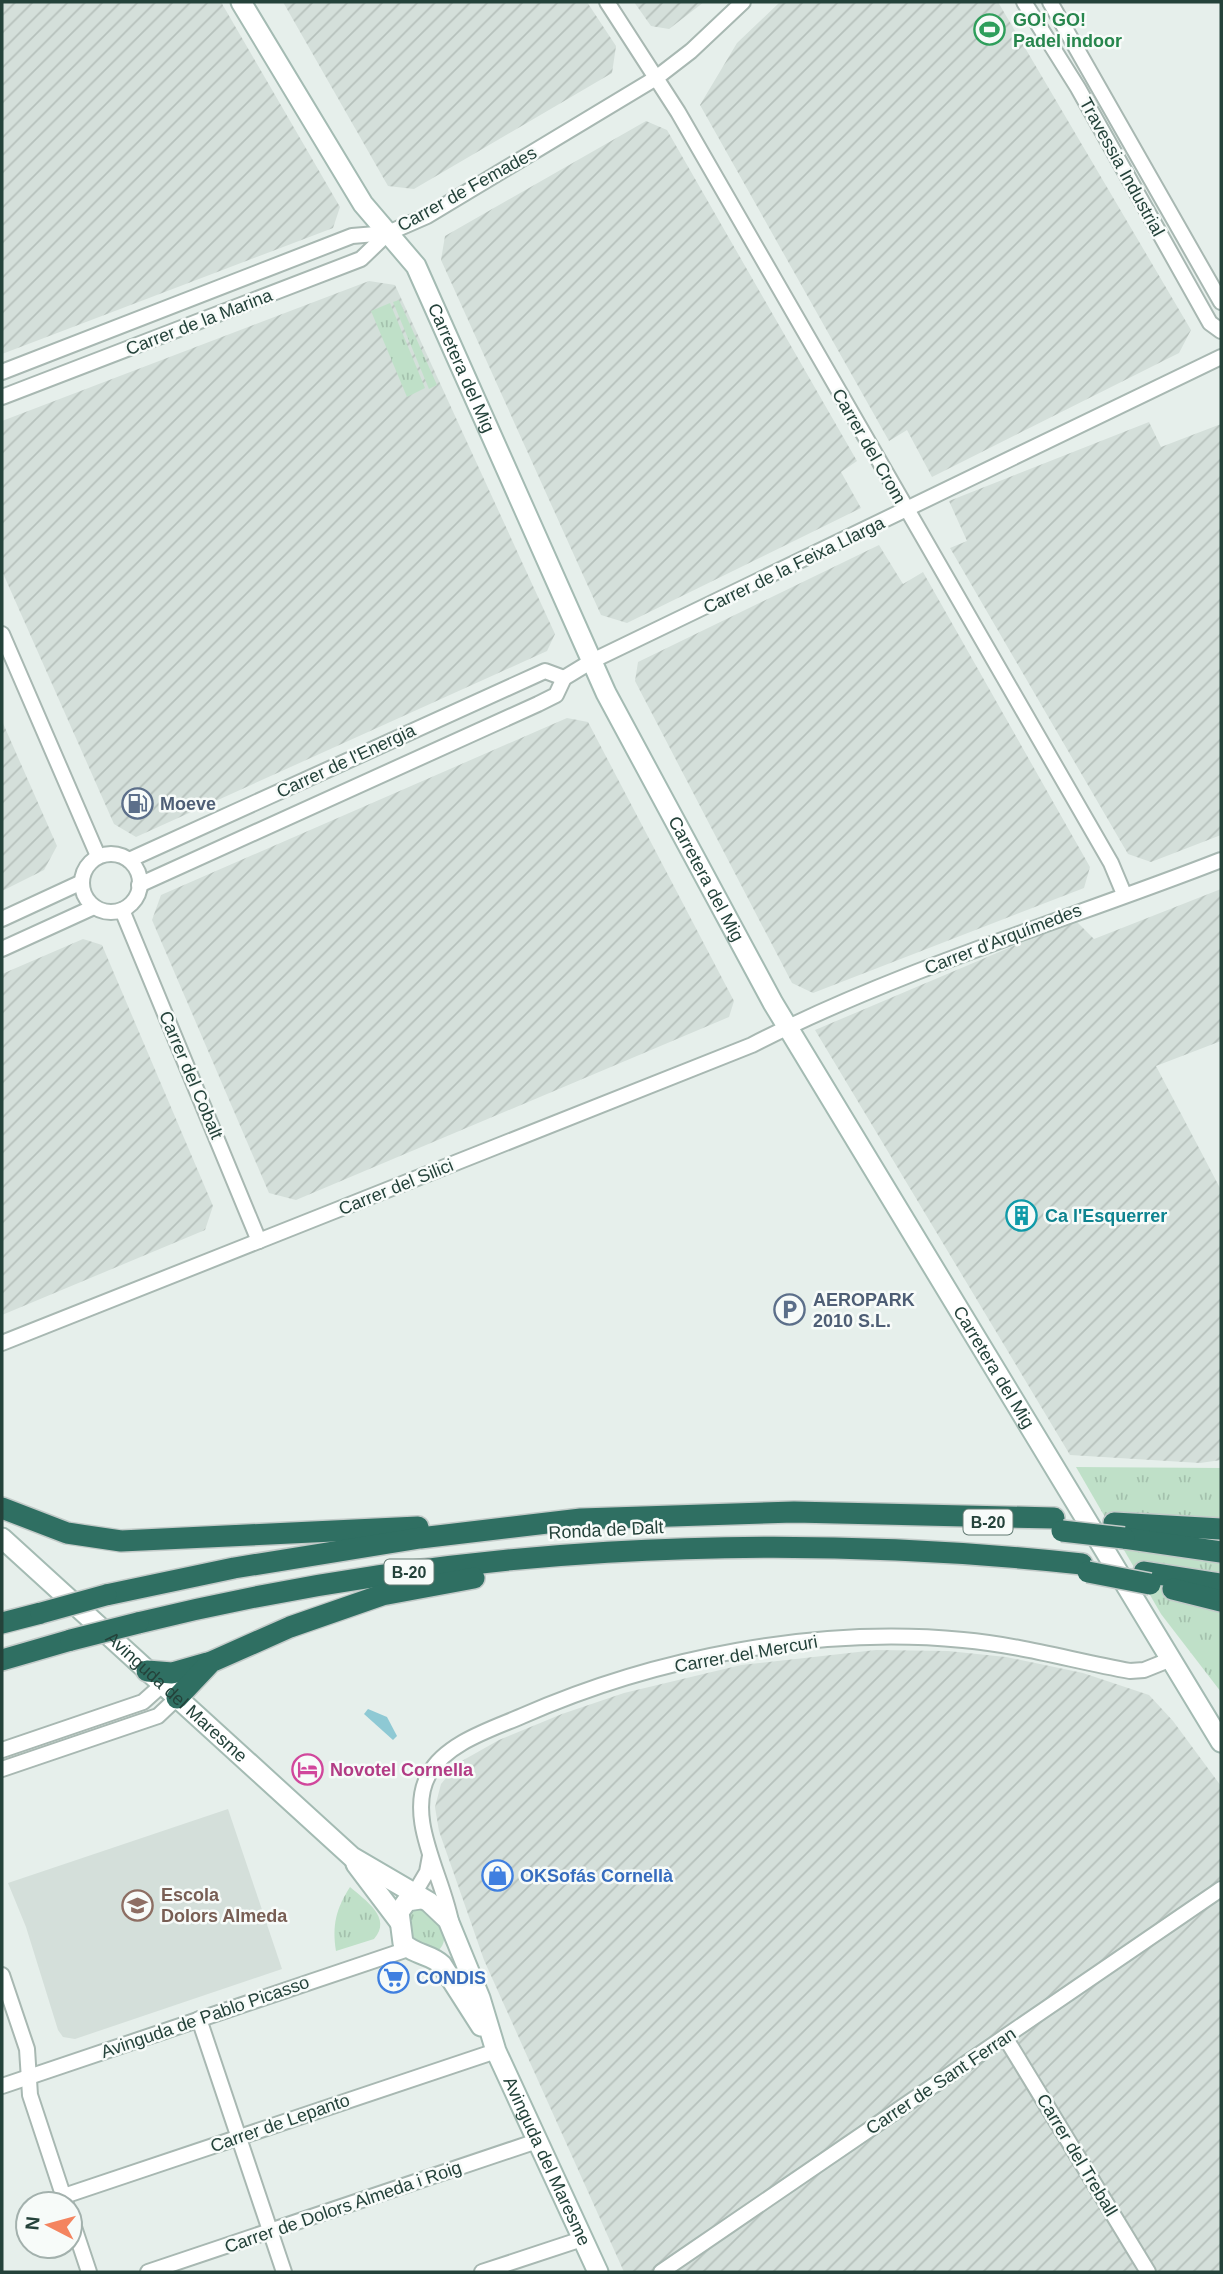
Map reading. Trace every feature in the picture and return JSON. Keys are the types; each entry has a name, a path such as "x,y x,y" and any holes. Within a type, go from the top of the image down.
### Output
{"highway":[{"path":"2,1508 67,1533 121,1541 536,1523"},
{"name":"Ronda de Dalt","path":"2,1623 106,1595 234,1568 536,1523 741,1513 914,1516 1119,1530"},
{"path":"1119,1530 1149,1525 1221,1527"},
{"name":"B-20","path":"1119,1530 1221,1552"},
{"path":"162,1685 325,1613 394,1592 684,1548"},
{"name":"Ronda de Dalt","path":"2,1660 71,1640 230,1602 377,1576 541,1556 684,1548 859,1549 985,1554 1147,1578 1221,1584"},
{"path":"1147,1578 1221,1601"},
{"path":"162,1685 180,1672 211,1662"}],"street":[{"name":"Carretera del Mig","path":"241,2 359,198 416,266 612,705 788,1027 1169,1660 1220,1737"},
{"name":"Carrer del Crom","path":"607,2 656,78 1111,863 1124,894"},
{"name":"Carrer de Femades","path":"2,372 352,236 388,233 427,216 656,78 691,51 743,2"},
{"name":"Travessia Industrial","path":"1024,2 1078,88 1210,323 1221,331"},
{"name":"Travessia Industrial","path":"1050,2 1221,302"},
{"name":"Carrer de la Marina","path":"2,397 351,263 361,258 388,233"},
{"name":"Carrer de la Feixa Llarga","path":"592,662 1221,357"},
{"path":"2,634 98,856"},
{"name":"Carrer de l'Energia","path":"139,885 538,704 556,695 564,678 592,662"},
{"name":"Carrer de l'Energia","path":"129,860 545,671 564,678"},
{"path":"117,855 129,860 137,872 139,885 131,902 122,910 111,912 94,907 85,895 82,882 87,867 98,856 117,855"},
{"name":"Carrer d'Arquímedes","path":"788,1027 948,960 1221,860"},
{"path":"2,919 82,882"},
{"path":"2,949 94,907"},
{"name":"Carrer del Cobalt","path":"122,910 260,1241"},
{"name":"Carrer del Silici","path":"2,1343 752,1045 788,1027"},
{"name":"Avinguda del Maresme","path":"2,1538 352,1857"},
{"name":"Carrer del Mercuri","path":"453,1933 445,1891 430,1856 423,1829 422,1798 429,1774 447,1755 486,1732 555,1701 662,1669 767,1648 900,1637 939,1637 1019,1646 1130,1671 1144,1670 1169,1660"},
{"path":"2,1750 143,1702 162,1685"},
{"path":"2,1769 158,1716 162,1685"},
{"path":"430,1856 427,1872 414,1898 403,1905 399,1922 400,1935 408,1949 435,1958 448,1972 496,2050"},
{"path":"352,1857 414,1898 438,1908 453,1933 480,1998 496,2050"},
{"path":"352,1857 369,1885 399,1922"},
{"name":"Carrer de Sant Ferran","path":"662,2272 1221,1889"},
{"path":"435,1958 446,1953 453,1933"},
{"name":"Avinguda de Pablo Picasso","path":"2,2085 408,1949"},
{"path":"2,1975 27,2049 30,2095 62,2190"},
{"path":"199,2019 284,2272"},
{"name":"Carrer del Treball","path":"1005,2037 1148,2272"},
{"name":"Avinguda del Maresme","path":"496,2050 598,2272"},
{"name":"Carrer de Lepanto","path":"84,2193 239,2137 496,2050"},
{"name":"Carrer de Dolors Almeda i Roig","path":"148,2272 537,2141"},
{"path":"482,2272 582,2239"}],"shaded area":[{"path":"2,2 221,2 340,207 333,228 2,354"},
{"path":"283,2 587,2 616,46 612,73 414,189 388,186"},
{"path":"634,2 704,2 669,29 651,26"},
{"path":"780,2 998,2 1191,330 1179,353 932,477 907,430 889,441 700,105 737,43"},
{"path":"646,121 667,130 857,461 841,472 861,508 627,623 601,615 441,260 445,236"},
{"path":"369,281 395,285 555,634 547,651 136,837 114,824 2,571 2,421"},
{"path":"1149,422 1161,447 1221,424 1221,835 1151,862 1128,854 950,548 967,541 949,501"},
{"path":"879,545 903,584 923,572 1090,867 1084,888 813,993 792,983 635,681 638,662"},
{"path":"567,718 588,722 734,1001 729,1017 296,1200 269,1193 152,920 161,895"},
{"path":"2,721 57,846 44,870 2,891"},
{"path":"1221,889 1221,1041 1156,1066 1221,1190 1221,1460 1200,1463 1070,1455 815,1030 1075,920 1094,939"},
{"path":"83,939 102,945 213,1206 205,1230 2,1315 2,974"},
{"path":"876,1650 948,1651 1006,1657 1083,1673 1149,1695 1173,1721 1221,1786 1221,2272 624,2272 484,1960 439,1831 435,1807 441,1784 460,1762 499,1740 562,1714 624,1693 741,1665"},
{"name":"Escola Dolors Almeda","path":"228,1809 282,1969 75,2039 63,2037 58,2030 26,1927 8,1883"}],"green space":[{"path":"399,300 437,385 429,389 393,302"},
{"path":"390,303 425,388 407,397 371,311"},
{"path":"1076,1467 1221,1468 1221,1692 1161,1614"},
{"path":"350,1887 375,1910 379,1917 379,1931 374,1939 336,1951 336,1918"},
{"path":"420,1907 443,1933 442,1946 437,1952 417,1940 410,1931 409,1909"}],"water":[{"path":"368,1709 387,1717 397,1736 393,1740 364,1714"}],"place":[{"name":"GO! GO! Padel indoor","path":"990,30"},
{"name":"Moeve","path":"137,804"},
{"name":"Ca l'Esquerrer","path":"1022,1216"},
{"name":"AEROPARK 2010 S.L.","path":"790,1310"},
{"name":"Novotel Cornella","path":"307,1770"},
{"name":"OKSofás Cornellà","path":"497,1876"},
{"name":"Escola Dolors Almeda","path":"138,1905"},
{"name":"CONDIS","path":"393,1978"}]}
